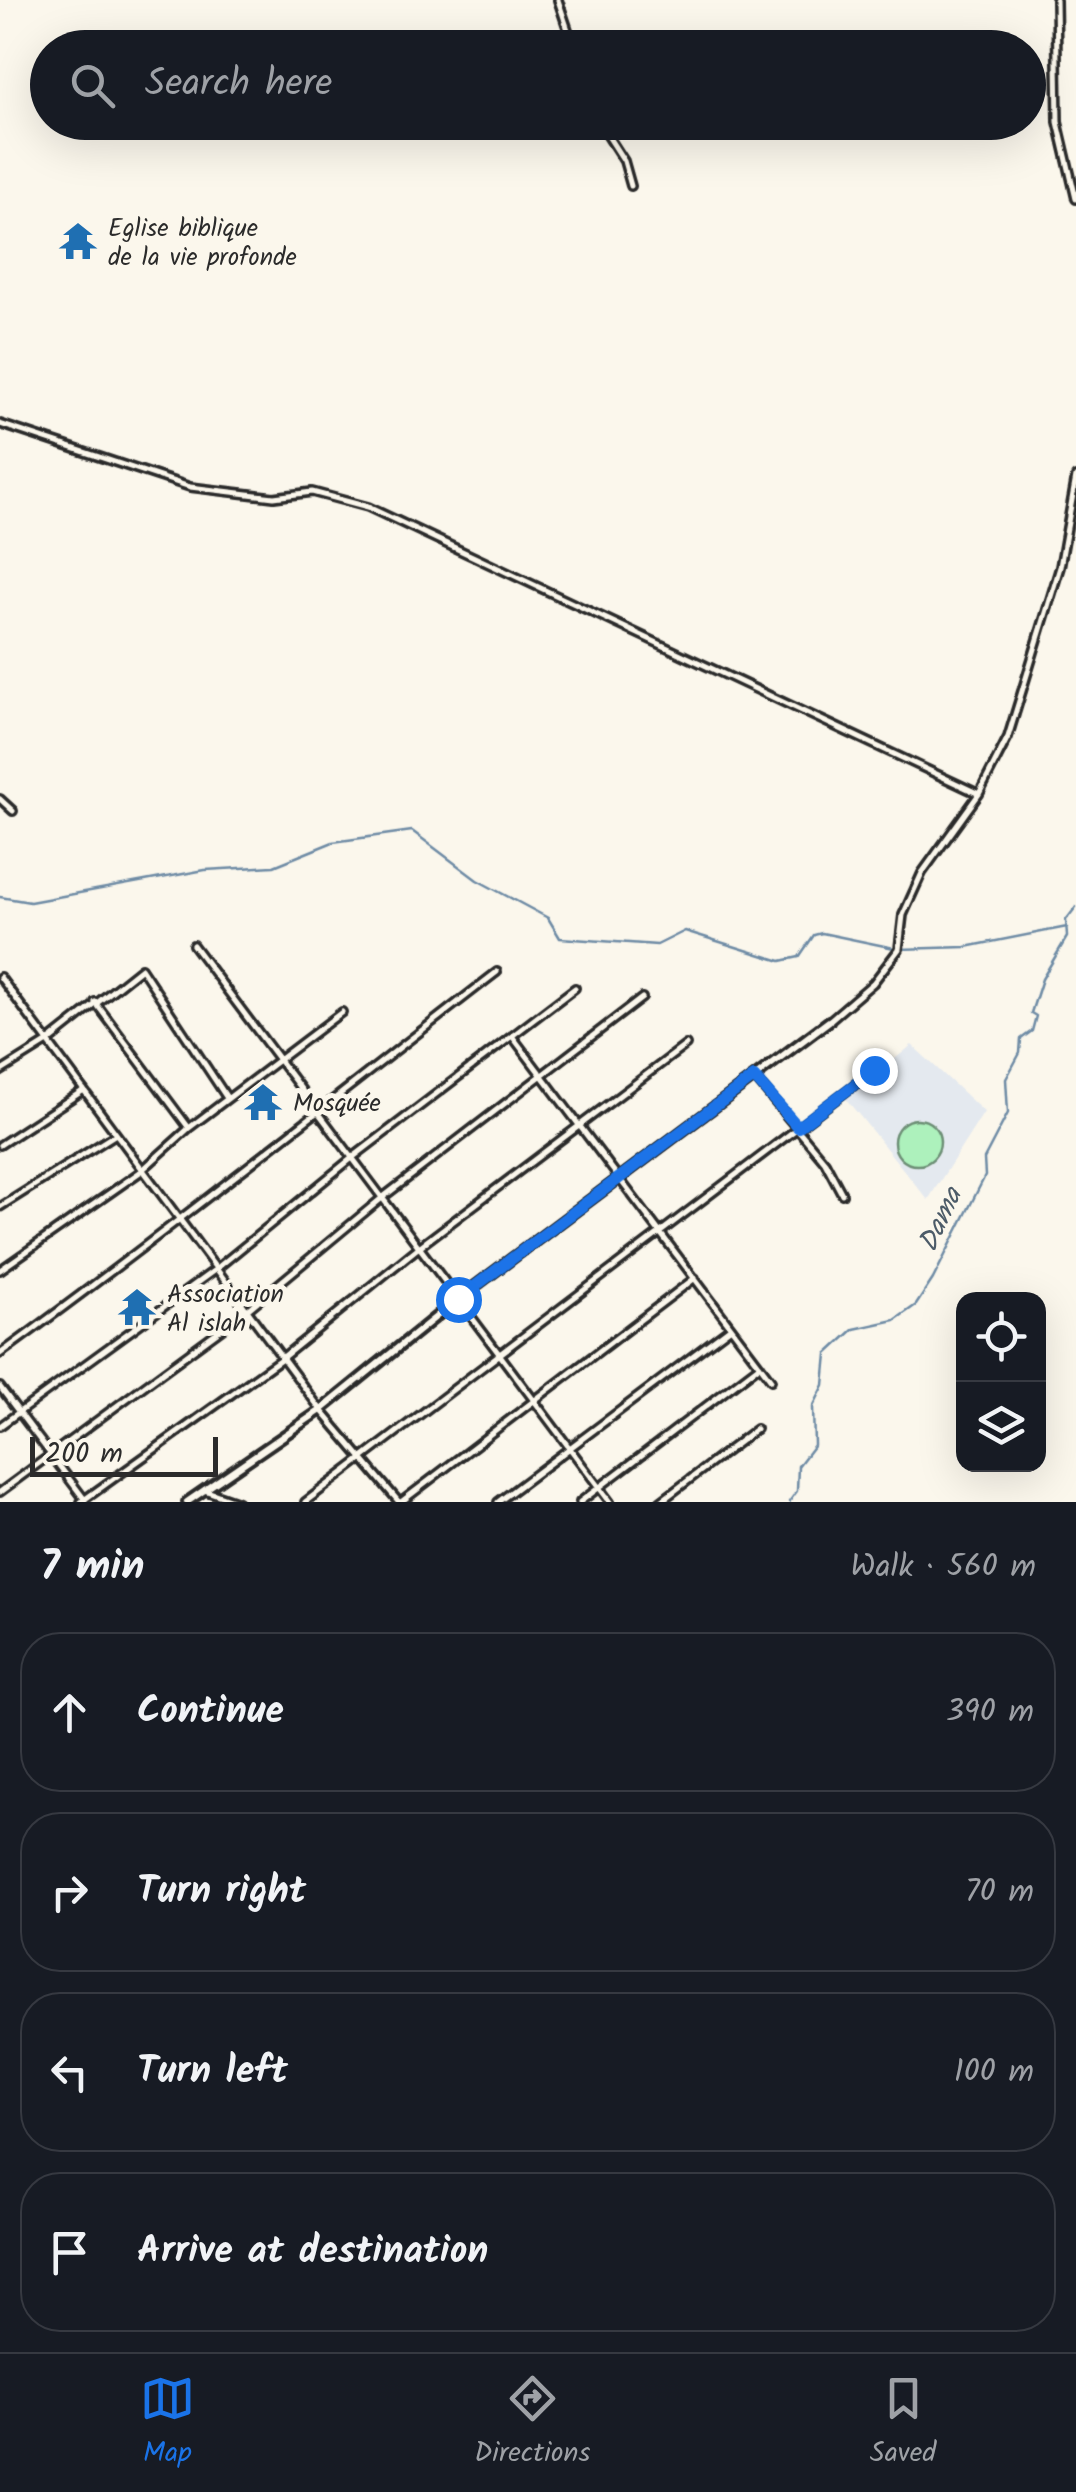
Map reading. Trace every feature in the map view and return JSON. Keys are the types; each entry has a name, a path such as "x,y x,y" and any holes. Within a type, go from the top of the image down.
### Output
{"street":[{"path":"558,0 568,30"},
{"path":"1056,0 1058,122 1076,199"},
{"path":"610,140 627,166 630,186"},
{"path":"0,424 190,487 274,497 312,492 368,506 978,794"},
{"path":"187,1502 320,1410 458,1299 873,983 899,949 904,915 922,874 978,794 1008,737 1026,690 1060,567 1076,477"},
{"path":"0,799 12,811"},
{"path":"193,945 276,1062 317,1110 610,1502"},
{"path":"0,1072 48,1042 95,1000 141,968 228,1098"},
{"path":"0,1354 182,1222 317,1110 497,972"},
{"path":"0,977 140,1172 182,1222 320,1410 365,1457 400,1502 695,1278"},
{"path":"0,1426 216,1269 352,1158 575,988"},
{"path":"0,998 13,995"},
{"path":"0,1492 247,1310 382,1198 642,998"},
{"path":"95,1000 189,1128"},
{"path":"0,1270 140,1172 189,1128 342,1012"},
{"path":"512,1036 771,1380"},
{"path":"0,1387 84,1501 282,1358 419,1247 686,1045"},
{"path":"304,1502 314,1499 874,1070"},
{"path":"754,1077 832,1171 842,1194"},
{"path":"0,1144 84,1090"},
{"path":"0,1207 116,1134"},
{"path":"498,1502 731,1327"},
{"path":"580,1502 760,1365"},
{"path":"660,1502 756,1429"},
{"path":"203,1490 238,1502"}],"shaded area":[{"path":"912,1045 984,1112 928,1200 846,1099"}],"green space":[{"path":"917,1119 934,1125 940,1142 934,1159 917,1165 900,1159 894,1142 900,1125"}],"waterway":[{"path":"0,897 30,902 205,870 274,866 333,842 412,831 477,880 548,918 560,938 657,945 685,931 781,961 799,957 814,935 822,933 899,949 966,947 1067,927"},
{"name":"Dama","path":"789,1502 797,1491 798,1466 814,1445 813,1407 824,1385 827,1354 854,1329 895,1320 916,1305 985,1176 984,1159 1008,1113 1006,1079 1020,1053 1021,1039 1032,1031 1036,1016 1031,1013 1042,979 1067,937 1066,920 1076,907"}],"place":[{"name":"Eglise biblique de la vie profonde","path":"78,241"},
{"name":"Mosquée","path":"263,1102"},
{"name":"Association Al islah","path":"137,1307"}],"route":[{"path":"458,1299 754,1077 798,1127 874,1070"}]}
